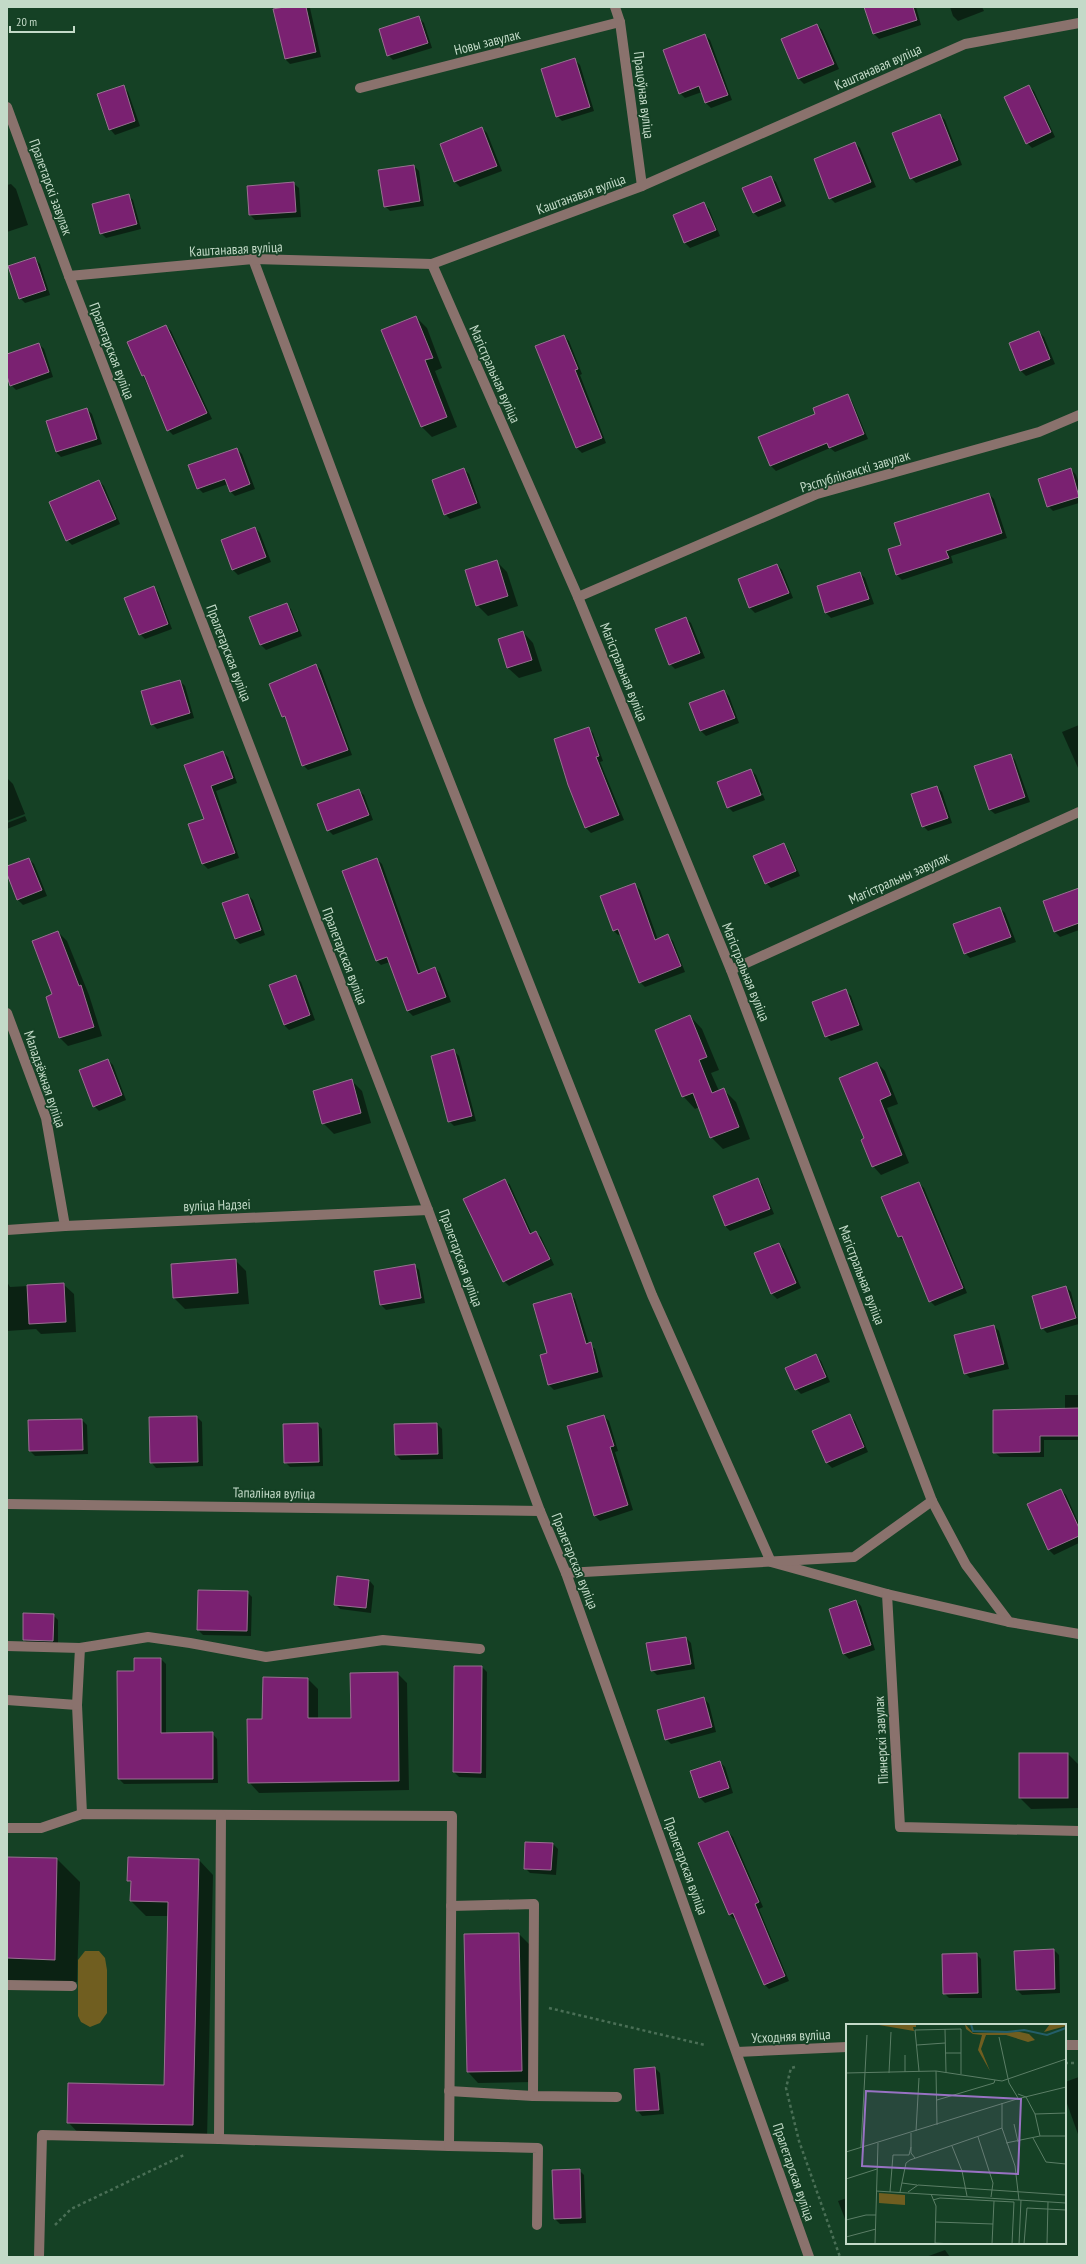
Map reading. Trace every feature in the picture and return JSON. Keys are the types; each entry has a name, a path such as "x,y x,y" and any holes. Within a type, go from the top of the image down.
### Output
{"street":[{"name":"Працоўная вуліца","path":"615,7 620,22 642,186"},
{"name":"Новы завулак","path":"360,88 620,22"},
{"name":"Каштанавая вуліца","path":"69,276 253,259 432,264 642,186 965,44 1079,23"},
{"name":"Пралетарскі завулак","path":"7,107 69,276"},
{"path":"253,259 419,704 652,1295 771,1562"},
{"name":"Магістральная вуліца","path":"432,264 578,597 731,970 932,1501 966,1566 1009,1622"},
{"name":"Пралетарская вуліца","path":"69,276 428,1210 540,1511 566,1573 809,2257"},
{"name":"Рэспубліканскі завулак","path":"578,597 817,494 1039,432 1079,415"},
{"name":"Магістральны завулак","path":"731,970 1079,812"},
{"name":"Маладзёжная вуліца","path":"7,1013 46,1118 66,1226"},
{"name":"вуліца Надзеі","path":"7,1230 428,1210"},
{"path":"566,1573 854,1557 932,1501"},
{"name":"Тапаліная вуліца","path":"7,1504 540,1511"},
{"path":"771,1562 887,1594 1009,1622 1079,1634"},
{"name":"Піянерскі завулак","path":"887,1594 900,1827 1079,1831"},
{"path":"7,1646 80,1648 148,1637 266,1657 383,1640 480,1649"},
{"path":"80,1648 77,1705 82,1814"},
{"path":"7,1700 77,1705"},
{"path":"7,1828 41,1828 82,1814 452,1816 449,2146"},
{"path":"219,2138 221,1815"},
{"path":"452,1906 534,1904 533,2096"},
{"path":"7,1985 72,1986"},
{"path":"1066,2045 1079,2045"},
{"name":"Усходняя вуліца","path":"736,2052 846,2047"},
{"path":"449,2091 533,2096 617,2097"},
{"path":"39,2257 42,2135 219,2138 538,2148 537,2225"}],"path":[{"path":"533,2004 705,2045"},
{"path":"1066,2063 1079,2063"},
{"path":"797,2066 791,2068 786,2088 799,2141 840,2257"},
{"path":"40,2240 71,2209 191,2152"}],"shaded area":[{"path":"85,1951 99,1951 105,1958 107,1970 107,2013 100,2023 90,2027 81,2022 78,2016 78,1960"}],"building":[{"path":"284,7 306,7 316,52 285,59 273,9"},
{"path":"864,7 913,7 917,20 873,34"},
{"path":"419,16 428,43 387,56 379,29"},
{"path":"817,24 834,64 798,79 781,39"},
{"path":"705,34 728,95 705,103 699,86 679,94 663,50"},
{"path":"575,58 590,107 556,117 541,69"},
{"path":"124,85 135,121 109,130 97,94"},
{"path":"1029,85 1051,132 1026,144 1004,97"},
{"path":"940,114 958,160 910,179 892,133"},
{"path":"482,127 497,166 454,182 440,144"},
{"path":"855,142 871,182 829,199 814,159"},
{"path":"414,165 420,201 384,207 378,170"},
{"path":"771,176 781,201 753,213 742,188"},
{"path":"294,182 296,212 249,215 247,186"},
{"path":"129,194 137,224 100,234 92,204"},
{"path":"704,202 716,230 684,243 673,215"},
{"path":"35,257 46,290 19,299 8,266"},
{"path":"416,316 433,358 425,360 447,417 421,427 381,330"},
{"path":"166,325 207,413 167,431 144,375 142,376 127,342"},
{"path":"1039,331 1050,359 1020,371 1009,343"},
{"path":"564,335 578,369 575,370 602,438 576,448 535,346"},
{"path":"39,343 49,372 10,386 7,376 7,354"},
{"path":"848,394 864,434 829,448 827,443 770,466 758,437 815,414 813,408"},
{"path":"87,408 97,439 56,452 46,421"},
{"path":"237,448 250,484 230,492 225,479 197,489 188,465"},
{"path":"464,468 477,503 444,515 432,480"},
{"path":"1071,468 1079,497 1047,507 1038,479"},
{"path":"99,480 116,519 66,541 49,502"},
{"path":"989,493 1002,533 946,551 949,558 896,575 888,549 901,545 894,523"},
{"path":"255,527 266,557 232,570 221,540"},
{"path":"497,560 508,596 476,606 465,570"},
{"path":"777,564 789,593 749,608 738,579"},
{"path":"860,572 869,599 825,613 817,586"},
{"path":"154,586 168,624 139,635 124,598"},
{"path":"287,603 298,631 260,645 249,617"},
{"path":"686,617 700,653 669,665 655,629"},
{"path":"523,631 532,660 507,668 498,639"},
{"path":"316,664 348,750 302,766 285,716 282,717 269,684"},
{"path":"180,680 190,713 151,725 141,691"},
{"path":"724,690 735,718 700,731 689,703"},
{"path":"589,727 599,756 596,757 619,815 585,828 568,785 554,739"},
{"path":"223,751 233,778 211,786 235,853 202,864 188,824 204,819 184,765"},
{"path":"1011,754 1025,797 989,810 974,766"},
{"path":"751,769 761,795 727,808 717,782"},
{"path":"937,786 948,818 922,827 911,794"},
{"path":"359,789 369,815 327,831 317,804"},
{"path":"784,843 796,871 765,884 753,856"},
{"path":"29,858 42,890 17,900 7,874 7,866"},
{"path":"377,858 418,974 435,967 446,997 407,1011 387,957 376,961 342,871"},
{"path":"635,883 655,940 668,934 681,966 639,983 618,929 613,931 600,896"},
{"path":"1079,888 1079,923 1054,932 1043,901"},
{"path":"248,894 261,930 235,939 222,903"},
{"path":"1000,907 1011,937 964,954 953,924"},
{"path":"58,931 79,986 81,985 94,1027 59,1038 46,997 52,994 32,941"},
{"path":"296,975 310,1015 284,1025 269,985"},
{"path":"846,989 859,1025 825,1037 812,1002"},
{"path":"690,1015 707,1057 699,1060 712,1093 724,1088 739,1127 710,1138 693,1093 682,1097 655,1030"},
{"path":"454,1049 472,1116 448,1122 431,1056"},
{"path":"108,1059 122,1095 93,1107 79,1070"},
{"path":"877,1062 891,1095 880,1100 902,1155 872,1167 861,1140 864,1138 839,1078"},
{"path":"352,1079 361,1113 322,1124 313,1091"},
{"path":"758,1178 770,1209 725,1226 713,1196"},
{"path":"505,1179 530,1234 536,1231 550,1259 503,1282 463,1199"},
{"path":"919,1182 963,1288 929,1302 902,1236 898,1237 881,1197"},
{"path":"779,1243 796,1283 771,1294 754,1253"},
{"path":"236,1259 238,1293 173,1298 171,1264"},
{"path":"415,1264 421,1298 380,1305 374,1271"},
{"path":"64,1283 66,1322 29,1324 27,1285"},
{"path":"1066,1286 1076,1318 1041,1329 1032,1296"},
{"path":"571,1293 586,1344 591,1342 598,1372 548,1385 540,1355 547,1353 533,1304"},
{"path":"994,1325 1004,1364 964,1374 954,1335"},
{"path":"816,1354 826,1377 795,1390 785,1368"},
{"path":"1079,1408 1079,1436 1040,1436 1040,1452 993,1453 993,1410"},
{"path":"850,1414 864,1447 826,1463 812,1431"},
{"path":"604,1415 614,1446 610,1447 628,1505 594,1516 567,1426"},
{"path":"197,1416 198,1462 150,1463 149,1417"},
{"path":"82,1419 83,1450 29,1451 28,1420"},
{"path":"318,1423 319,1462 284,1463 283,1424"},
{"path":"437,1423 438,1454 395,1455 394,1424"},
{"path":"1061,1489 1079,1528 1079,1536 1048,1550 1027,1504"},
{"path":"337,1576 369,1580 366,1608 334,1605"},
{"path":"198,1590 248,1591 247,1631 197,1630"},
{"path":"856,1600 871,1645 843,1654 829,1609"},
{"path":"23,1613 54,1614 53,1641 23,1640"},
{"path":"686,1637 691,1664 651,1671 646,1643"},
{"path":"134,1658 161,1658 161,1733 213,1732 213,1779 118,1779 117,1671 134,1671"},
{"path":"454,1666 482,1666 481,1773 453,1772"},
{"path":"398,1672 399,1781 248,1783 247,1719 262,1719 263,1677 308,1678 308,1718 351,1718 350,1673"},
{"path":"704,1697 712,1727 665,1740 657,1710"},
{"path":"1019,1753 1068,1753 1068,1798 1019,1798"},
{"path":"720,1761 729,1788 699,1798 690,1771"},
{"path":"728,1831 759,1902 755,1904 785,1976 764,1985 733,1913 729,1915 698,1843"},
{"path":"525,1842 553,1843 551,1870 524,1869"},
{"path":"7,1857 57,1858 55,1960 7,1958"},
{"path":"128,1857 199,1859 193,2125 67,2123 68,2083 164,2085 168,1902 130,1901 131,1881 127,1881"},
{"path":"519,1933 522,2071 467,2072 464,1934"},
{"path":"1054,1949 1055,1989 1016,1990 1014,1951"},
{"path":"977,1953 978,1993 943,1994 942,1954"},
{"path":"655,2067 659,2110 636,2111 634,2069"},
{"path":"580,2169 581,2218 554,2219 552,2170"}]}
